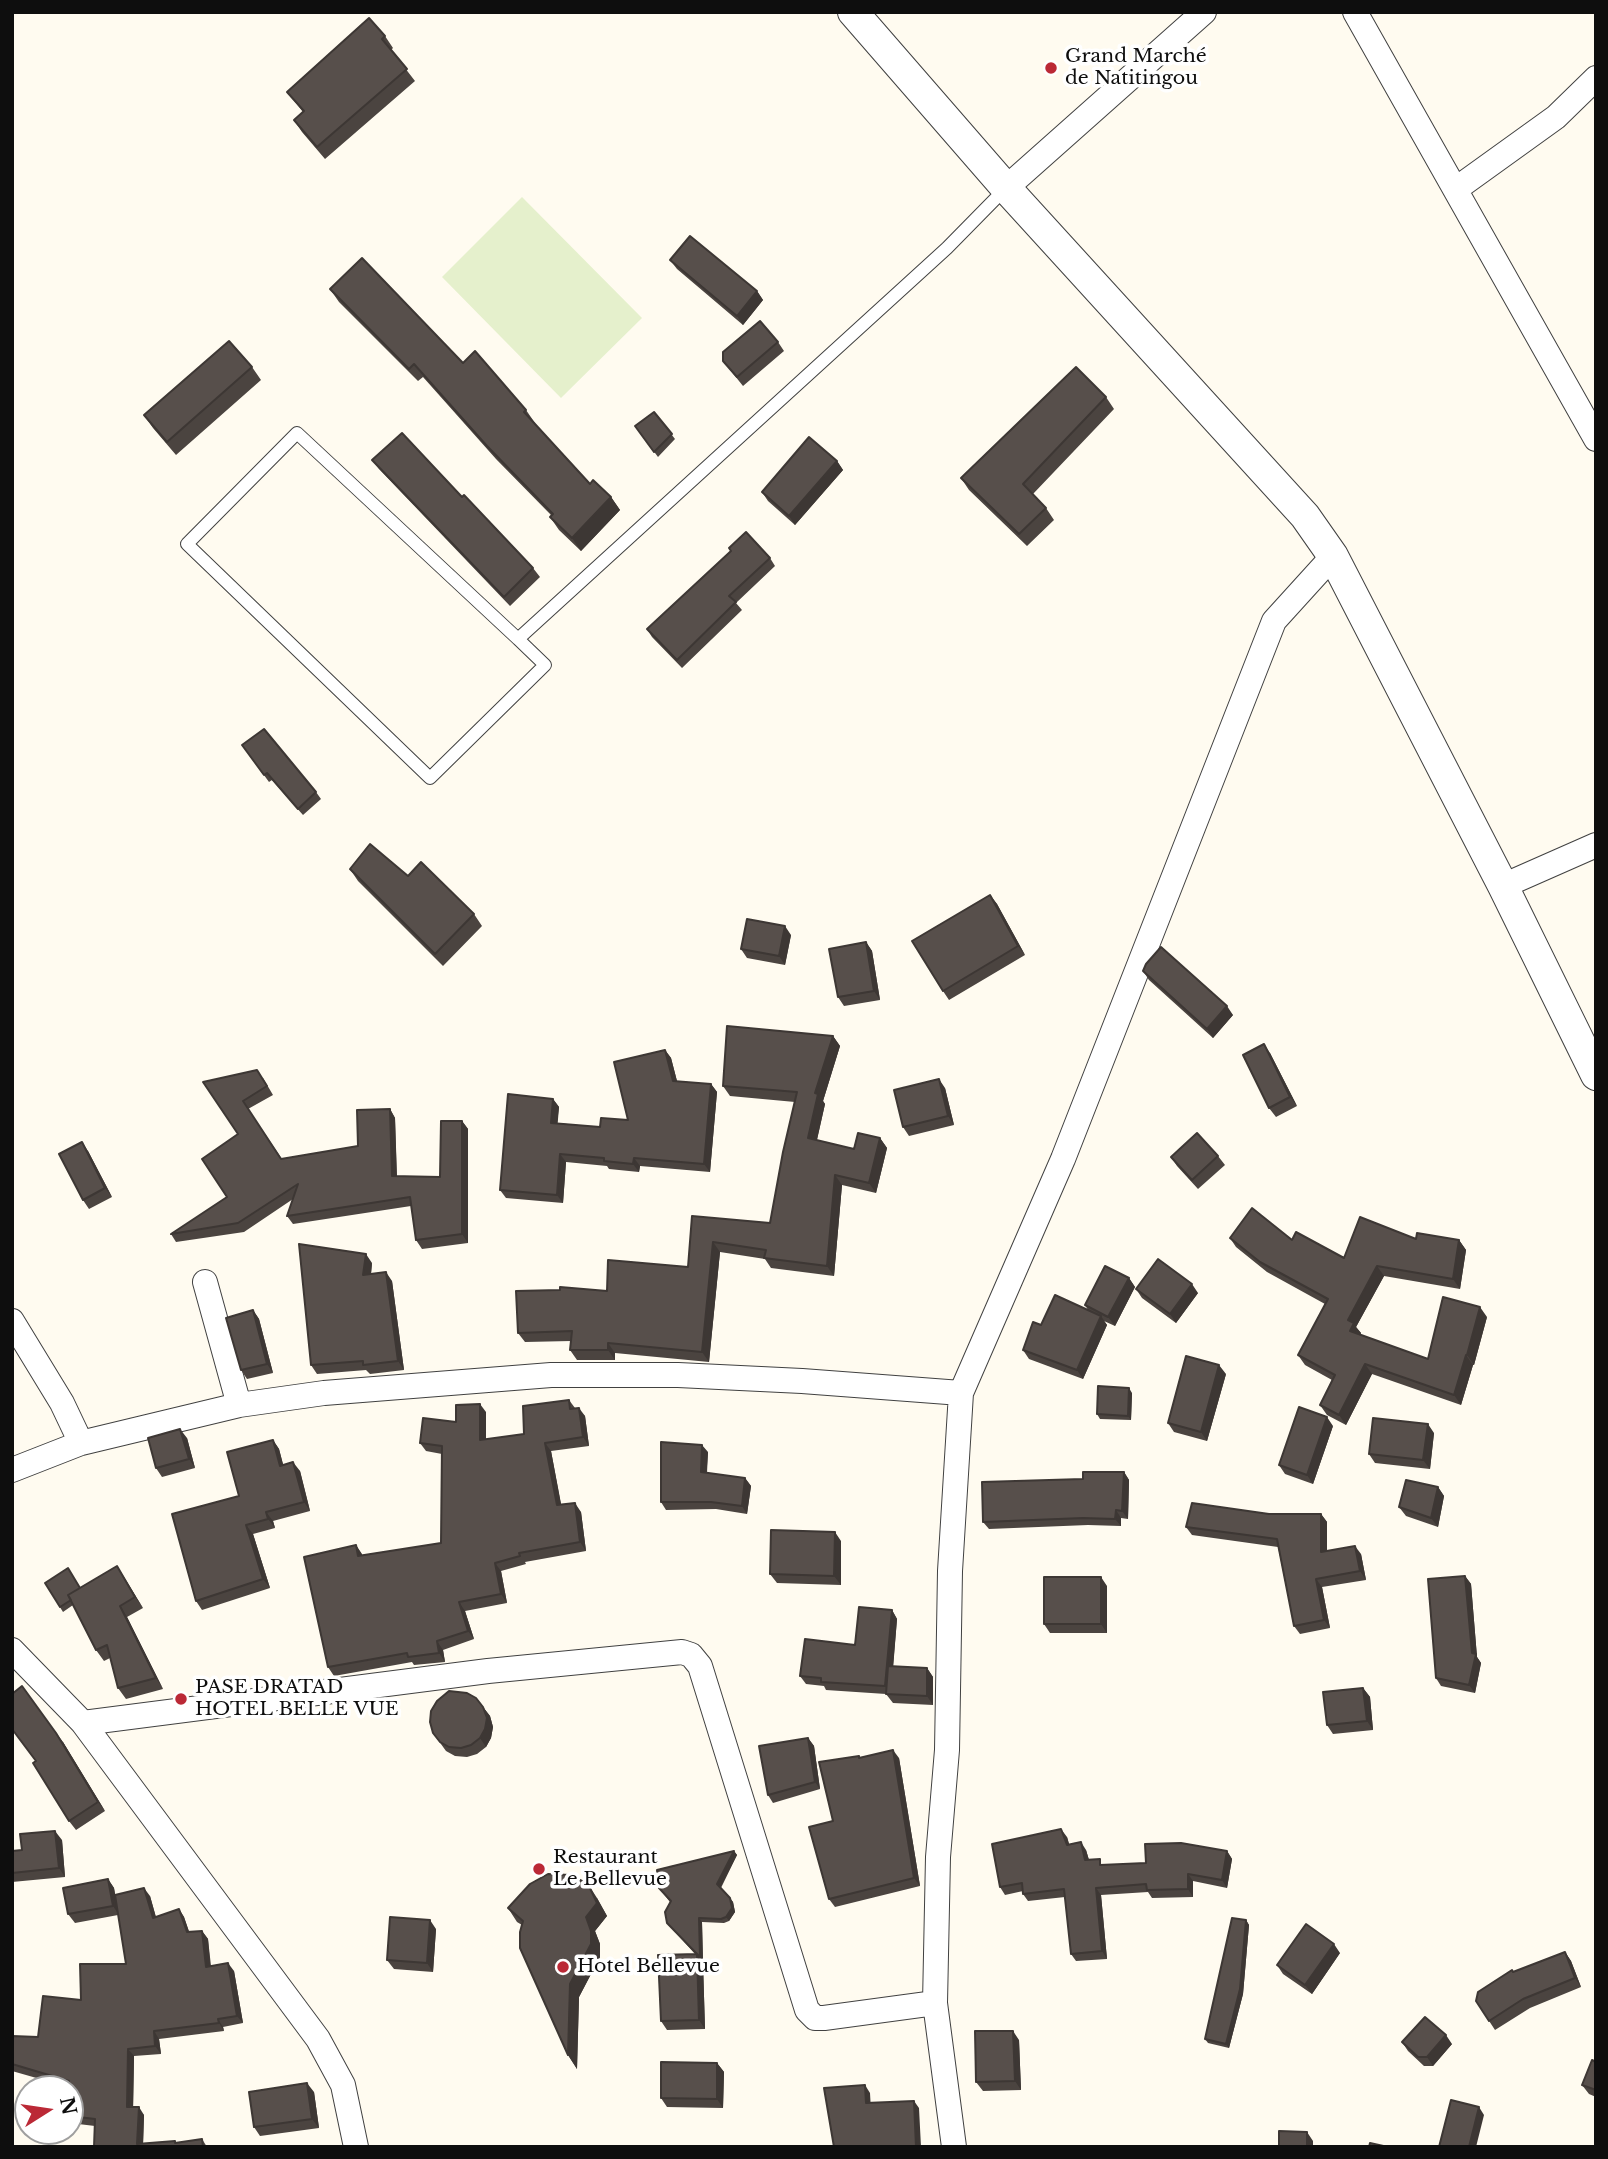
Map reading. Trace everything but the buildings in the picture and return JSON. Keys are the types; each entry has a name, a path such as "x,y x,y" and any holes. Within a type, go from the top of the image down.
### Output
{"street":[{"path":"853,12 1006,188 1305,516 1333,556 1503,886 1596,1075"},
{"path":"1006,188 1204,12"},
{"path":"1355,12 1456,189 1586,398 1596,439"},
{"path":"1456,189 1556,117 1596,78"},
{"path":"954,2147 934,2003 938,1857 947,1750 950,1571 961,1393 1073,1135 1274,621 1333,556"},
{"path":"1503,886 1596,845"},
{"path":"205,1282 239,1405"},
{"path":"12,1321 62,1402 81,1443"},
{"path":"12,1470 81,1443 239,1405 324,1393 551,1375 678,1375 961,1393"},
{"path":"12,1650 83,1723 318,2039 343,2084 356,2147"},
{"path":"83,1723 488,1671 682,1652 691,1655 700,1666 807,2010 815,2018 824,2018 934,2003"}],"lane":[{"path":"518,639 947,248 1006,188"},
{"path":"297,433 518,639 545,665 430,778 187,544 297,433"}],"green space":[{"path":"522,197 642,318 561,398 442,277"}],"place":[{"name":"Grand Marché de Natitingou","path":"1051,68"},
{"name":"PASE DRATAD HOTEL BELLE VUE","path":"181,1699"},
{"name":"Restaurant Le Bellevue","path":"539,1869"},
{"name":"Hotel Bellevue","path":"563,1967"}]}
